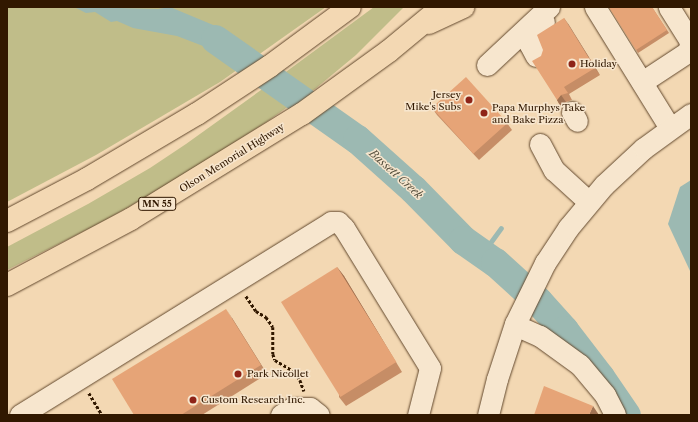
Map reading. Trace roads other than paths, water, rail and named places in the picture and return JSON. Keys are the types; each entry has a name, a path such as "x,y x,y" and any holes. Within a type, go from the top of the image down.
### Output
{"highway":[{"path":"7,221 87,179 197,114 270,66 350,7"},
{"name":"Olson Memorial Highway","path":"7,285 131,219 302,114 389,51 442,7"},
{"path":"412,31 463,7"},
{"path":"7,237 90,194 156,156 197,114"}],"street":[{"path":"487,65 549,7"},
{"path":"536,56 529,43 530,37 561,7"},
{"path":"595,7 670,128"},
{"path":"642,82 689,51 691,45 690,41 669,7"},
{"path":"488,415 496,379 515,324 545,263 568,228 604,185 638,153 691,114"},
{"path":"540,144 554,170 589,202"},
{"path":"20,415 331,222 338,222 344,228 430,368 418,415"},
{"path":"515,324 540,336 580,365 605,395 615,415"},
{"path":"281,415 292,408 315,412"}],"water":[{"path":"74,7 158,9 170,7 218,27 252,53 253,59 241,67 233,66 216,51 177,36 133,28 117,21 111,22 95,12 86,13"},
{"path":"279,77 305,95 293,103 268,85"},
{"path":"691,180 691,273 668,224 680,187"}],"waterway":[{"name":"Bassett Creek","path":"215,39 357,139 413,189 463,240 495,262 538,301 564,330 600,377 626,415"},
{"path":"482,254 501,228"}],"place":[{"name":"Holiday","path":"572,64"},
{"name":"Jersey Mike's Subs","path":"469,100"},
{"name":"Papa Murphys Take and Bake Pizza","path":"484,113"},
{"name":"Park Nicollet","path":"238,374"},
{"name":"Custom Research Inc.","path":"193,400"}]}
